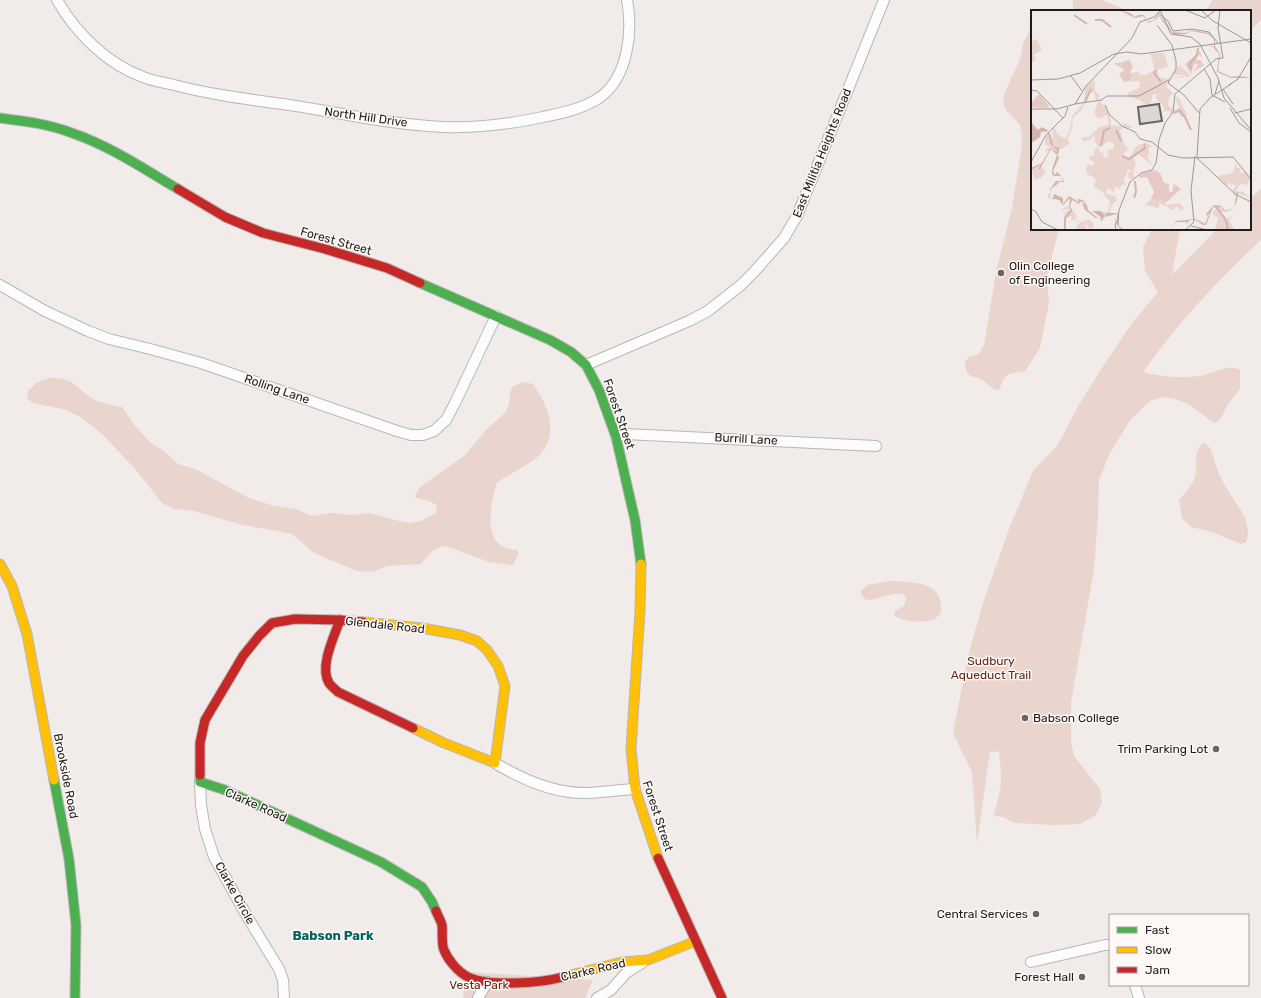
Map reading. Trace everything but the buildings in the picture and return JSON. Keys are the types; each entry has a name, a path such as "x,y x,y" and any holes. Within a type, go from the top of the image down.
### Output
{"street":[{"name":"North Hill Drive","path":"57,0 87,39 111,60 143,77 191,90 366,118 444,127 504,124 536,119 581,107 600,97 615,82 627,51 630,14 627,0"},
{"name":"East Militia Heights Road","path":"586,365 689,321 708,310 741,285 784,238 798,216 884,0"},
{"name":"Forest Street","path":"0,118 38,123 71,132 91,140 136,164 225,217 262,233 325,249 387,268 550,340 571,352 586,365 599,390 616,437 635,520 641,565 640,612 631,749 635,789 659,860 722,998"},
{"name":"Rolling Lane","path":"0,285 45,311 109,339 201,363 411,435 423,435 434,431 446,420 496,316"},
{"name":"Burrill Lane","path":"616,437 625,434 876,446"},
{"name":"Brookside Road","path":"0,564 12,586 27,634 69,859 76,925 75,998"},
{"path":"200,782 200,743 205,720 243,656 259,636 272,623 295,619 340,620"},
{"name":"Glendale Road","path":"495,763 505,686 498,666 487,650 477,641 422,628 340,620 326,661 325,672 328,683 338,692 444,743 495,763 515,774 541,785 565,792 588,793 635,789"},
{"name":"Clarke Road","path":"200,782 225,790 381,862 422,887 432,902 442,924 443,949 454,966 468,977 487,982 513,983 553,980 622,962 648,960 696,941"},
{"name":"Clarke Circle","path":"200,782 205,829 214,857 248,918 279,969 283,980 284,998"},
{"path":"1031,962 1109,945"},
{"path":"597,998 611,990 626,973 648,960"},
{"path":"478,998 487,982"},
{"path":"1135,986 1139,998"}],"green space":[{"path":"1073,0 1102,0 1126,10 1074,10"},
{"path":"1213,0 1261,0 1261,20 1251,30 1251,10 1207,10"},
{"path":"1031,27 1031,230 1059,230 1047,276 1049,303 1040,348 1025,371 1010,374 1005,377 999,390 992,388 981,379 971,376 967,372 965,361 970,357 979,354 984,345 996,272 1012,208 1021,152 1022,136 1020,125 1005,109 1003,100 1005,92 1020,59 1023,44"},
{"name":"Sudbury Aqueduct Trail","path":"1261,189 1261,240 1199,303 1170,336 1143,372 1166,376 1190,377 1205,375 1227,368 1236,368 1240,370 1240,389 1229,403 1219,421 1214,423 1188,404 1176,399 1164,397 1150,401 1131,419 1111,451 1099,479 1094,569 1071,703 1071,741 1074,756 1100,789 1102,803 1095,816 1080,824 1051,825 1014,823 1003,817 994,816 1001,784 1001,773 999,752 990,751 977,844 972,772 953,733 969,652 984,600 1009,529 1033,471 1057,446 1079,405 1103,366 1133,322 1158,292 1145,271 1143,247 1152,230 1180,230 1172,275 1216,230 1251,230 1251,197"},
{"path":"49,378 68,380 97,401 122,407 135,426 151,443 164,451 178,464 195,469 249,498 274,506 296,509 312,516 332,513 350,515 369,513 411,523 421,521 436,513 437,505 429,501 416,498 415,496 420,487 464,456 486,430 506,412 512,387 523,382 533,384 544,402 550,422 550,432 548,442 543,451 535,459 496,484 492,505 491,526 493,535 498,543 506,548 518,550 518,555 513,565 489,562 446,546 435,550 421,564 387,566 372,572 357,571 314,553 292,534 239,524 194,511 175,509 162,503 136,470 102,434 79,416 63,409 33,403 28,399 28,391 36,383"},
{"path":"1203,443 1210,448 1222,480 1244,518 1248,534 1246,542 1241,544 1212,532 1191,527 1182,518 1179,500 1193,482 1196,472 1197,452"},
{"path":"890,581 917,583 932,589 938,594 941,602 941,612 934,619 919,622 907,621 897,617 894,614 895,611 904,606 906,598 904,595 891,594 872,600 866,600 863,597 861,591 867,585"},
{"name":"Vesta Park","path":"467,972 593,980 585,998 463,998"}],"traffic: fast":[{"path":"0,118 45,125 86,138 126,158 178,189"},
{"path":"420,283 550,340 571,352 586,365 599,390 616,437 635,520 641,564"},
{"path":"200,775 200,782 225,790 381,862 422,887 436,911"},
{"path":"54,780 69,859 76,925 75,998"}],"traffic: slow":[{"path":"0,564 12,586 27,634 54,780"},
{"path":"641,564 640,611 631,749 635,789 658,858"},
{"path":"363,622 422,628 460,635 477,641 487,650 498,666 505,686 495,763 444,743 413,728"},
{"path":"563,977 622,962 648,960 696,941"}],"traffic: jam":[{"path":"178,189 225,217 263,233 325,249 387,268 420,283"},
{"path":"200,775 200,743 205,720 243,656 272,623 295,619 363,622"},
{"path":"340,620 328,652 326,676 329,683 338,692 413,728"},
{"path":"658,858 722,998"},
{"path":"436,911 442,925 444,950 451,962 464,975 477,980 502,983 542,981 563,977"}],"place":[{"name":"Olin College of Engineering","path":"1001,273"},
{"name":"Babson College","path":"1025,718"},
{"name":"Trim Parking Lot","path":"1216,749"},
{"name":"Central Services","path":"1036,914"},
{"name":"Forest Hall","path":"1082,977"}],"district":[{"name":"Babson Park","path":"333,935"}]}
